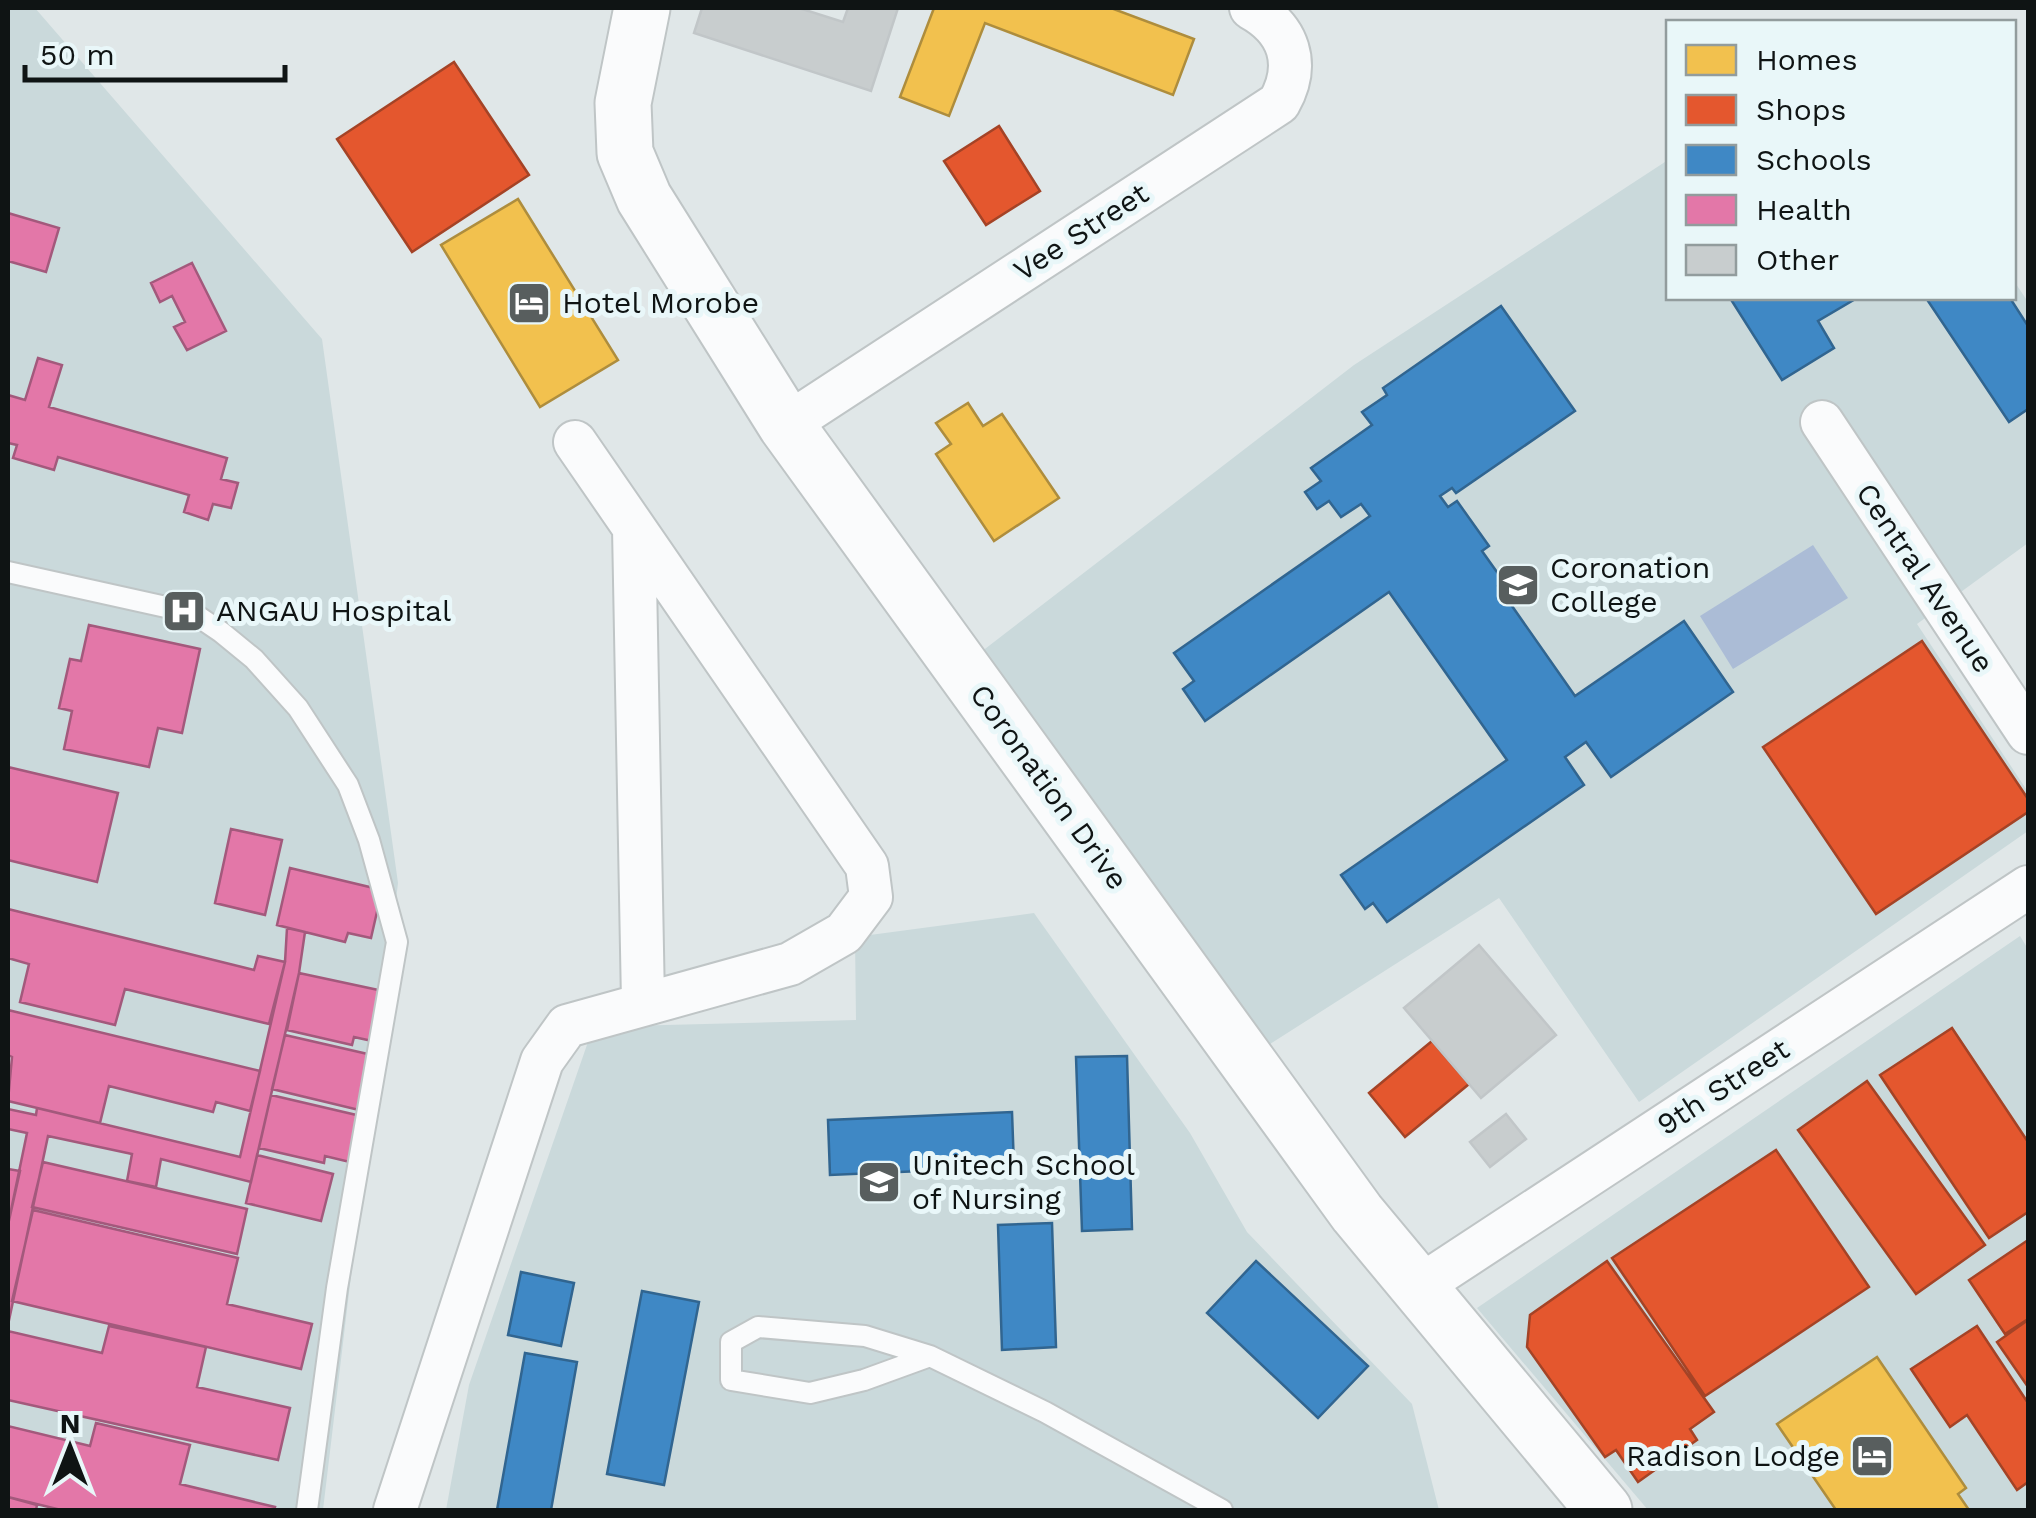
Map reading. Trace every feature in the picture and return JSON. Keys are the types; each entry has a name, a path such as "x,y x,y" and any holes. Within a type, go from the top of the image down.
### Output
{"street":[{"name":"Coronation Drive","path":"642,8 623,103 624,153 644,198 786,424 1357,1213 1604,1510"},
{"name":"Vee Street","path":"786,424 1279,104 1290,74 1290,52 1274,22 1251,8"},
{"name":"Central Avenue","path":"1822,422 2028,733"},
{"path":"395,1510 542,1060 567,1026 790,964 844,933 871,896 867,866 575,442"},
{"path":"634,528 643,1002"},
{"name":"9th Street","path":"1417,1288 2028,886"}],"lane":[{"path":"8,572 193,613 222,632 254,658 298,708 348,785 369,840 397,942 337,1288 307,1510"},
{"path":"930,1356 864,1380 810,1393 731,1380 731,1342 758,1327 866,1336 930,1356 1045,1412 1222,1510"}],"shaded area":[{"name":"ANGAU Hospital","path":"8,8 35,8 322,339 398,883 323,1510 8,1510"},
{"name":"Coronation College","path":"1666,161 1666,300 2016,300 2016,284 2028,302 2028,543 1917,624 2028,792 2028,831 1639,1102 1499,898 1267,1046 981,652 1354,365"},
{"name":"Unitech School of Nursing","path":"1034,913 1190,1133 1247,1232 1412,1404 1439,1510 446,1510 469,1385 589,1039 626,1026 856,1020 855,937"},
{"path":"2020,936 2028,949 2028,1510 1648,1510 1477,1308"}],"water":[{"path":"1813,545 1848,598 1733,669 1700,616"}],"building: Homes":[{"path":"934,8 1111,8 1194,39 1173,95 985,23 949,116 900,97"},
{"name":"Hotel Morobe","path":"518,199 618,360 540,407 441,245"},
{"path":"968,403 983,426 1002,414 1059,498 994,541 936,454 951,444 936,423"},
{"name":"Radison Lodge","path":"1877,1357 1966,1488 1958,1494 1969,1510 1836,1510 1777,1424"}],"building: Shops":[{"path":"454,62 529,175 412,252 337,139"},
{"path":"999,126 1040,191 986,225 944,161"},
{"path":"1922,641 2028,799 2028,812 1876,914 1763,747"},
{"path":"1952,1028 2028,1142 2028,1212 1989,1238 1880,1075"},
{"path":"1432,1041 1469,1084 1405,1137 1369,1093"},
{"path":"1867,1081 1985,1245 1916,1294 1798,1130"},
{"path":"1776,1150 1869,1287 1705,1396 1612,1258"},
{"path":"2028,1240 2028,1319 2005,1334 1969,1280"},
{"path":"1607,1261 1714,1412 1690,1429 1697,1440 1638,1482 1616,1450 1605,1457 1527,1347 1530,1315"},
{"path":"2028,1320 2028,1387 1997,1342"},
{"path":"1977,1326 2028,1403 2028,1482 2017,1490 1967,1415 1950,1427 1911,1369"}],"building: Schools":[{"path":"1731,300 1854,300 1818,321 1834,348 1782,380"},
{"path":"1927,300 2011,300 2028,326 2028,409 2009,422"},
{"path":"1501,306 1575,411 1456,493 1452,488 1440,496 1448,507 1457,501 1489,546 1482,551 1504,582 1498,586 1575,696 1684,621 1733,692 1611,777 1586,742 1565,757 1584,785 1387,922 1373,903 1365,909 1341,875 1507,760 1389,592 1205,721 1183,689 1194,681 1174,653 1370,516 1361,504 1341,517 1329,501 1317,509 1305,492 1321,481 1311,468 1372,425 1362,412 1387,395 1383,388"},
{"path":"1127,1056 1132,1229 1082,1231 1076,1057"},
{"path":"1012,1112 1014,1167 830,1175 828,1120"},
{"path":"1052,1223 1056,1347 1002,1350 998,1225"},
{"path":"1256,1261 1368,1366 1318,1418 1207,1313"},
{"path":"521,1272 574,1283 561,1346 508,1335"},
{"path":"642,1291 699,1302 664,1485 607,1474"},
{"path":"525,1353 577,1362 551,1510 497,1510"}],"building: Health":[{"path":"8,213 59,228 46,272 8,261"},
{"path":"192,263 226,331 187,350 174,327 185,322 172,296 160,302 151,283"},
{"path":"38,358 62,365 49,407 227,458 221,479 238,483 231,508 213,504 208,520 184,512 189,495 58,457 54,470 13,458 17,445 8,443 8,395 25,400"},
{"path":"89,625 200,649 182,733 158,728 149,767 64,749 72,711 59,708 70,659 81,661"},
{"path":"8,767 118,793 97,882 8,860"},
{"path":"231,829 282,840 265,915 215,903"},
{"path":"290,868 382,890 371,938 348,933 345,942 277,925"},
{"path":"8,909 254,970 258,956 285,962 269,1024 125,989 115,1025 20,1002 29,964 8,958"},
{"path":"287,928 305,932 251,1182 161,1159 156,1187 127,1181 132,1154 48,1136 8,1325 8,1225 27,1133 8,1129 8,1109 36,1115 37,1108 240,1157 285,962"},
{"path":"299,973 383,991 372,1041 354,1037 352,1045 287,1030"},
{"path":"8,1010 260,1071 250,1111 216,1102 213,1112 109,1086 100,1123 8,1101 12,1057 8,1055"},
{"path":"285,1035 372,1055 359,1110 272,1089"},
{"path":"271,1095 365,1117 354,1163 325,1156 324,1163 259,1148"},
{"path":"257,1155 333,1174 321,1221 246,1203"},
{"path":"43,1162 247,1209 237,1254 32,1207"},
{"path":"8,1169 20,1171 8,1225"},
{"path":"33,1210 238,1258 227,1304 312,1324 301,1369 12,1301"},
{"path":"109,1326 206,1347 197,1387 290,1408 278,1460 8,1400 8,1331 102,1353"},
{"path":"96,1423 190,1445 180,1484 275,1507 274,1510 61,1510 8,1497 8,1426 90,1446"},
{"path":"8,1497 37,1505 36,1510 8,1510"}],"building: Other":[{"path":"702,8 799,8 843,22 848,8 898,8 871,91 694,33"},
{"path":"1479,945 1556,1035 1481,1098 1404,1008"},
{"path":"1506,1114 1526,1139 1490,1167 1470,1142"}],"place":[{"name":"Hotel Morobe","path":"529,303"},
{"name":"Coronation College","path":"1518,585"},
{"name":"ANGAU Hospital","path":"184,611"},
{"name":"Unitech School of Nursing","path":"879,1182"},
{"name":"Radison Lodge","path":"1872,1456"}]}
